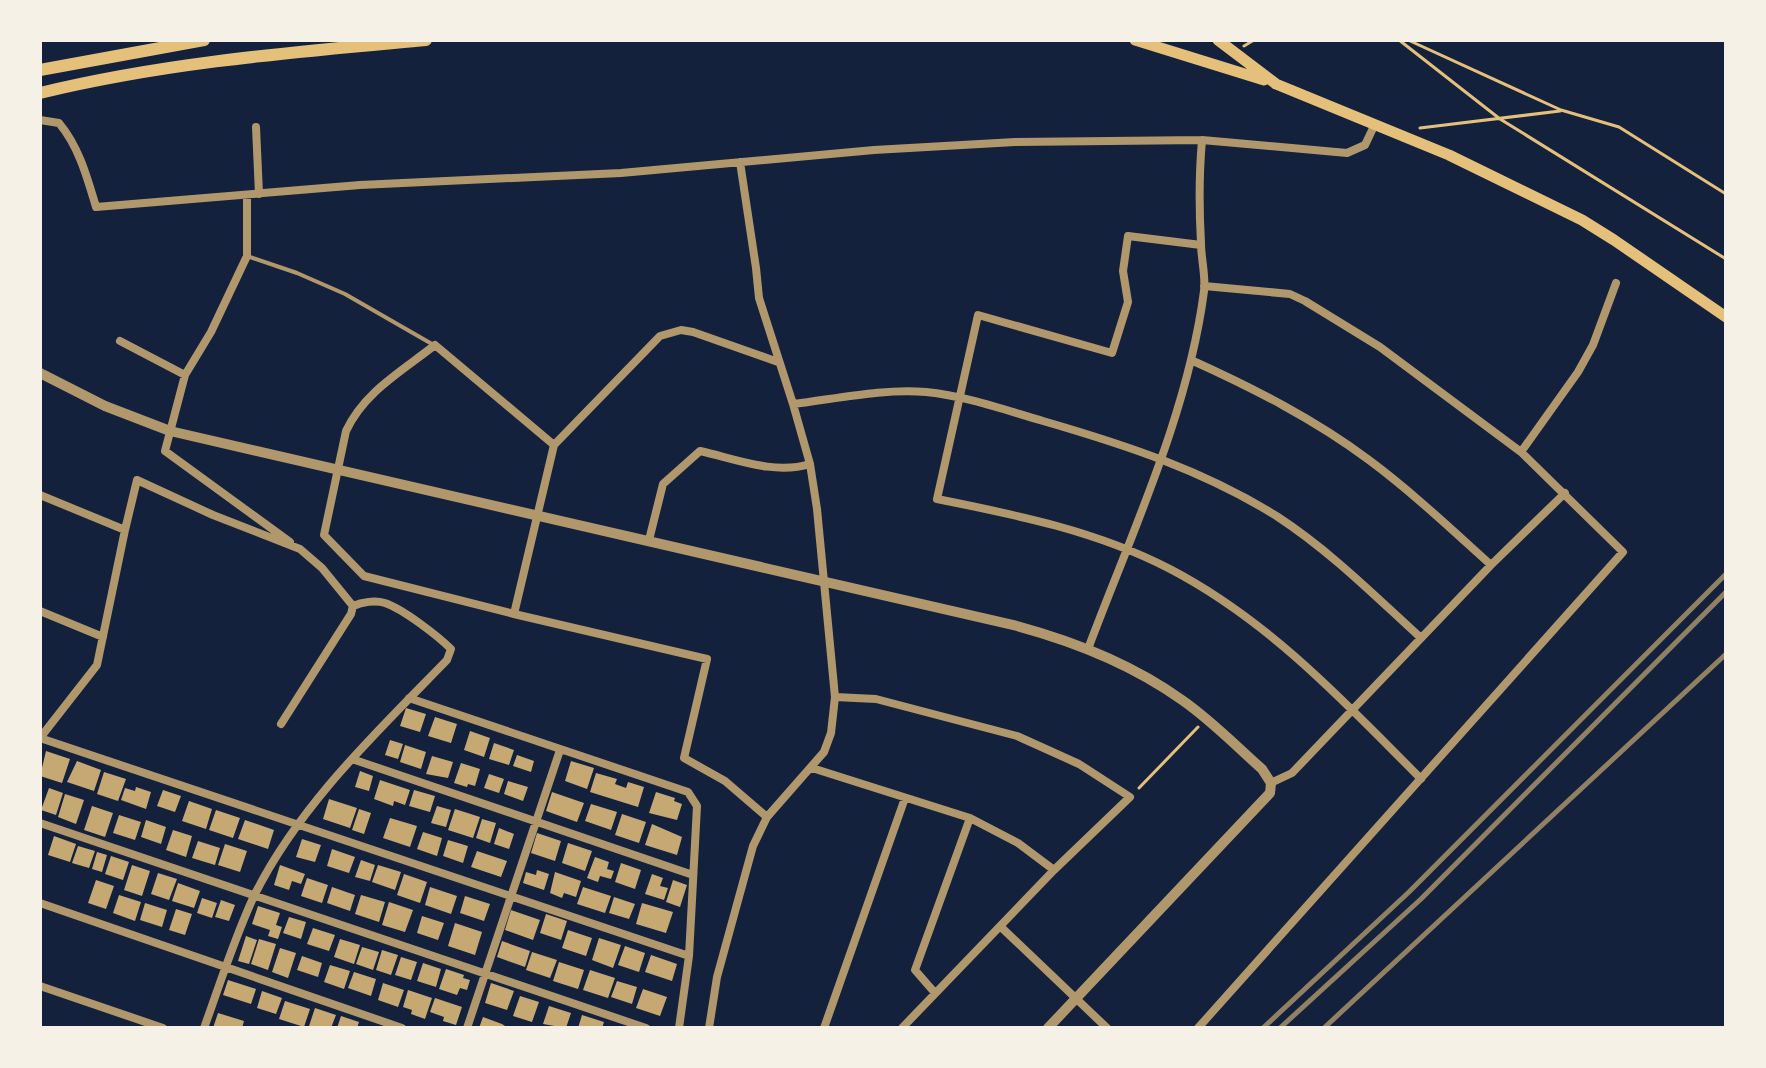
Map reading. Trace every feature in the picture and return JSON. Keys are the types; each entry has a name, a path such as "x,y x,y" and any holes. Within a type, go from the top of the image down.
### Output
{"highway":[{"path":"40,70 204,40"},
{"path":"40,93 160,68 222,59 426,40"}],"main road":[{"path":"1135,40 1204,59 1276,84 1393,131 1524,190 1582,220 1726,317"},
{"path":"1218,40 1276,84"}],"street":[{"path":"40,120 59,123 66,132 83,164 96,207 409,182 621,173 874,150 1015,142 1202,140 1347,153 1365,145 1375,124"},
{"path":"256,127 259,194"},
{"path":"1088,649 1160,458 1191,360 1204,286 1199,177 1202,140"},
{"path":"709,1028 717,977 753,846 767,817 824,752 831,733 835,697 810,464 759,298 740,162"},
{"path":"247,195 247,256 211,332 185,375 165,451 300,549 322,568 353,606"},
{"path":"1201,245 1128,236 1123,271 1128,302 1112,353 978,315 937,499 1065,527 1167,568 1238,611 1296,657 1421,779"},
{"path":"1521,452 1578,372 1593,345 1616,283"},
{"path":"1198,1028 1623,552 1521,452 1380,347 1290,294 1204,286"},
{"path":"514,614 554,445 660,336 681,330 693,332 778,362"},
{"path":"120,341 185,375"},
{"path":"554,445 435,345 376,390 346,431 324,535 364,576 707,659 684,758 725,781 767,817"},
{"path":"1191,360 1267,396 1336,437 1405,488 1491,565"},
{"path":"40,373 114,410 170,431 1017,626 1088,649 1151,680 1206,719 1262,769 1271,783 1270,793 1048,1028"},
{"path":"793,404 924,392 959,397 1120,443 1200,475 1279,518 1352,575 1421,638"},
{"path":"649,540 663,484 700,451 774,468 793,469 810,464"},
{"path":"300,549 213,515 137,480 97,665 40,738 689,956"},
{"path":"1271,783 1292,773 1491,565 1565,493"},
{"path":"40,495 125,530"},
{"path":"204,1028 255,895 280,851 352,759 447,660 451,649 439,636 385,603 362,601 353,606 347,621 281,724"},
{"path":"40,611 103,637"},
{"path":"835,697 876,699 1017,736 1079,764 1130,797 1054,870 902,1028"},
{"path":"409,698 688,792 697,806 689,956 679,1028"},
{"path":"467,1028 560,750"},
{"path":"352,759 693,875"},
{"path":"812,768 970,818 1018,843 1054,870"},
{"path":"824,1028 905,798"},
{"path":"935,993 915,970 970,818"},
{"path":"40,823 646,1028"},
{"path":"40,903 402,1028"},
{"path":"1001,927 1107,1028"},
{"path":"40,986 163,1028"}],"lane":[{"path":"247,256 345,294 435,345"}],"path":[{"path":"1399,40 1500,119 1726,259"},
{"path":"1408,40 1561,110 1619,127 1726,194"},
{"path":"1393,131 1561,110"},
{"path":"1130,797 1206,719"}],"building":[{"path":"406,708 426,714 420,732 400,726"},
{"path":"435,717 457,724 451,743 428,736"},
{"path":"470,731 490,738 484,757 464,750"},
{"path":"390,740 403,744 398,759 385,755"},
{"path":"494,743 514,750 509,765 489,759"},
{"path":"405,745 426,752 421,769 400,762"},
{"path":"46,751 70,759 62,783 40,776"},
{"path":"517,755 534,761 531,772 513,766"},
{"path":"432,756 453,762 448,778 426,774"},
{"path":"77,761 101,770 94,791 67,782"},
{"path":"571,761 594,768 587,789 565,781"},
{"path":"461,763 480,769 475,786 454,783"},
{"path":"360,771 373,776 369,791 355,787"},
{"path":"104,772 126,779 118,801 97,794"},
{"path":"596,773 617,779 615,784 626,788 628,782 644,787 638,807 590,792"},
{"path":"489,774 504,779 499,793 484,788"},
{"path":"380,780 410,790 405,805 394,801 393,806 374,799"},
{"path":"508,781 528,787 523,801 504,794"},
{"path":"136,787 151,792 146,809 121,800 125,788 135,791"},
{"path":"49,788 63,793 56,815 41,810"},
{"path":"163,790 181,796 175,812 157,806"},
{"path":"414,790 435,796 430,812 409,806"},
{"path":"552,792 584,803 577,822 546,811"},
{"path":"656,792 675,798 674,801 682,804 677,820 649,813"},
{"path":"65,794 84,800 76,824 58,817"},
{"path":"329,799 357,808 350,828 323,819"},
{"path":"189,801 212,809 206,829 182,821"},
{"path":"591,804 617,812 611,830 585,821"},
{"path":"92,806 113,813 105,837 84,830"},
{"path":"437,806 451,810 446,827 431,823"},
{"path":"359,809 371,813 364,834 352,830"},
{"path":"455,809 480,817 473,838 448,830"},
{"path":"216,810 240,818 233,838 209,830"},
{"path":"622,814 646,822 639,843 615,835"},
{"path":"119,815 141,822 135,840 113,833"},
{"path":"390,818 417,826 410,847 383,838"},
{"path":"482,819 496,823 490,843 476,838"},
{"path":"146,820 166,827 161,844 141,837"},
{"path":"245,820 274,830 268,849 238,839"},
{"path":"652,824 682,837 677,855 645,845"},
{"path":"499,828 514,834 509,849 494,844"},
{"path":"173,830 192,836 186,857 166,850"},
{"path":"423,832 442,838 437,856 417,849"},
{"path":"537,833 561,841 555,861 531,853"},
{"path":"54,836 76,844 70,862 48,855"},
{"path":"302,839 321,845 315,862 296,857"},
{"path":"448,840 468,846 463,863 443,856"},
{"path":"198,841 220,848 215,865 192,858"},
{"path":"568,843 592,851 585,871 562,863"},
{"path":"225,844 247,851 240,872 218,865"},
{"path":"78,846 95,851 89,868 72,863"},
{"path":"332,849 355,857 349,873 327,866"},
{"path":"477,851 507,861 501,877 471,867"},
{"path":"97,852 107,855 102,872 92,869"},
{"path":"111,856 129,862 123,880 105,874"},
{"path":"595,857 609,862 607,869 614,871 611,879 600,876 598,882 587,878"},
{"path":"361,860 375,865 370,881 355,877"},
{"path":"621,863 641,870 635,889 615,882"},
{"path":"132,865 150,871 142,896 124,890"},
{"path":"280,865 305,874 301,884 292,881 289,890 274,885"},
{"path":"378,865 401,872 395,890 372,882"},
{"path":"537,870 549,874 544,890 523,883 526,872 536,875"},
{"path":"555,872 581,881 576,897 564,893 562,898 550,893"},
{"path":"158,873 177,879 169,900 151,894"},
{"path":"404,874 427,882 420,903 397,895"},
{"path":"652,874 663,878 660,886 668,888 664,900 645,894"},
{"path":"307,878 328,885 322,903 301,896"},
{"path":"96,880 114,886 106,909 88,903"},
{"path":"673,880 687,885 680,907 666,902"},
{"path":"178,883 200,891 194,908 172,901"},
{"path":"332,887 355,895 350,911 327,903"},
{"path":"430,887 457,896 451,914 425,905"},
{"path":"583,887 611,896 605,913 577,904"},
{"path":"119,895 141,902 135,921 113,913"},
{"path":"361,895 385,902 379,922 355,914"},
{"path":"465,896 490,904 484,921 460,913"},
{"path":"614,897 635,904 629,919 609,913"},
{"path":"202,898 217,903 212,918 197,913"},
{"path":"221,900 235,905 229,921 215,917"},
{"path":"389,902 413,910 405,932 382,925"},
{"path":"145,903 167,910 162,927 140,920"},
{"path":"642,903 673,912 666,933 636,924"},
{"path":"258,906 280,913 276,925 282,927 278,939 268,936 270,930 252,924"},
{"path":"176,909 192,914 185,935 169,930"},
{"path":"511,910 540,920 533,940 505,930"},
{"path":"546,914 567,921 561,940 540,933"},
{"path":"422,916 444,923 438,940 417,933"},
{"path":"289,917 306,922 301,939 283,933"},
{"path":"455,923 482,932 475,955 448,946"},
{"path":"313,928 335,935 329,951 307,944"},
{"path":"568,930 592,938 586,956 562,948"},
{"path":"246,936 257,940 249,964 238,961"},
{"path":"599,938 621,945 613,968 592,960"},
{"path":"259,939 276,944 268,970 251,964"},
{"path":"340,939 360,945 354,964 334,957"},
{"path":"502,941 530,951 525,967 497,957"},
{"path":"625,946 645,953 639,972 618,965"},
{"path":"362,947 379,952 373,970 356,964"},
{"path":"280,948 296,953 288,978 272,972"},
{"path":"382,950 398,955 391,975 376,970"},
{"path":"532,952 557,960 550,978 526,970"},
{"path":"651,955 677,964 672,981 645,972"},
{"path":"302,956 322,963 318,977 297,970"},
{"path":"401,957 417,962 411,980 395,975"},
{"path":"559,962 584,970 578,989 553,981"},
{"path":"423,963 441,969 436,987 417,981"},
{"path":"330,965 350,971 344,989 324,982"},
{"path":"446,969 470,980 467,990 460,988 457,995 439,989"},
{"path":"590,970 615,978 608,998 583,990"},
{"path":"354,972 376,979 371,996 348,988"},
{"path":"228,980 256,989 251,1004 223,995"},
{"path":"617,981 637,987 632,1004 611,997"},
{"path":"383,983 404,990 398,1007 378,1000"},
{"path":"491,983 514,991 507,1010 485,1003"},
{"path":"643,989 667,997 660,1016 636,1008"},
{"path":"408,990 432,998 425,1019 403,1007"},
{"path":"262,991 282,998 276,1014 257,1008"},
{"path":"520,996 539,1002 532,1022 513,1016"},
{"path":"435,998 462,1007 456,1025 430,1012"},
{"path":"285,1001 310,1009 304,1027 279,1019"},
{"path":"549,1006 571,1013 566,1028 543,1024"},
{"path":"315,1008 336,1015 331,1028 309,1026"},
{"path":"218,1013 244,1021 242,1028 213,1028"},
{"path":"582,1015 604,1022 602,1028 578,1028"},
{"path":"341,1016 359,1022 357,1028 337,1028"},
{"path":"483,1017 502,1024 508,1028 479,1028"}],"railway":[{"path":"1263,1028 1409,892 1726,574"},
{"path":"1280,1028 1421,899 1726,592"},
{"path":"1324,1028 1726,654"}]}
